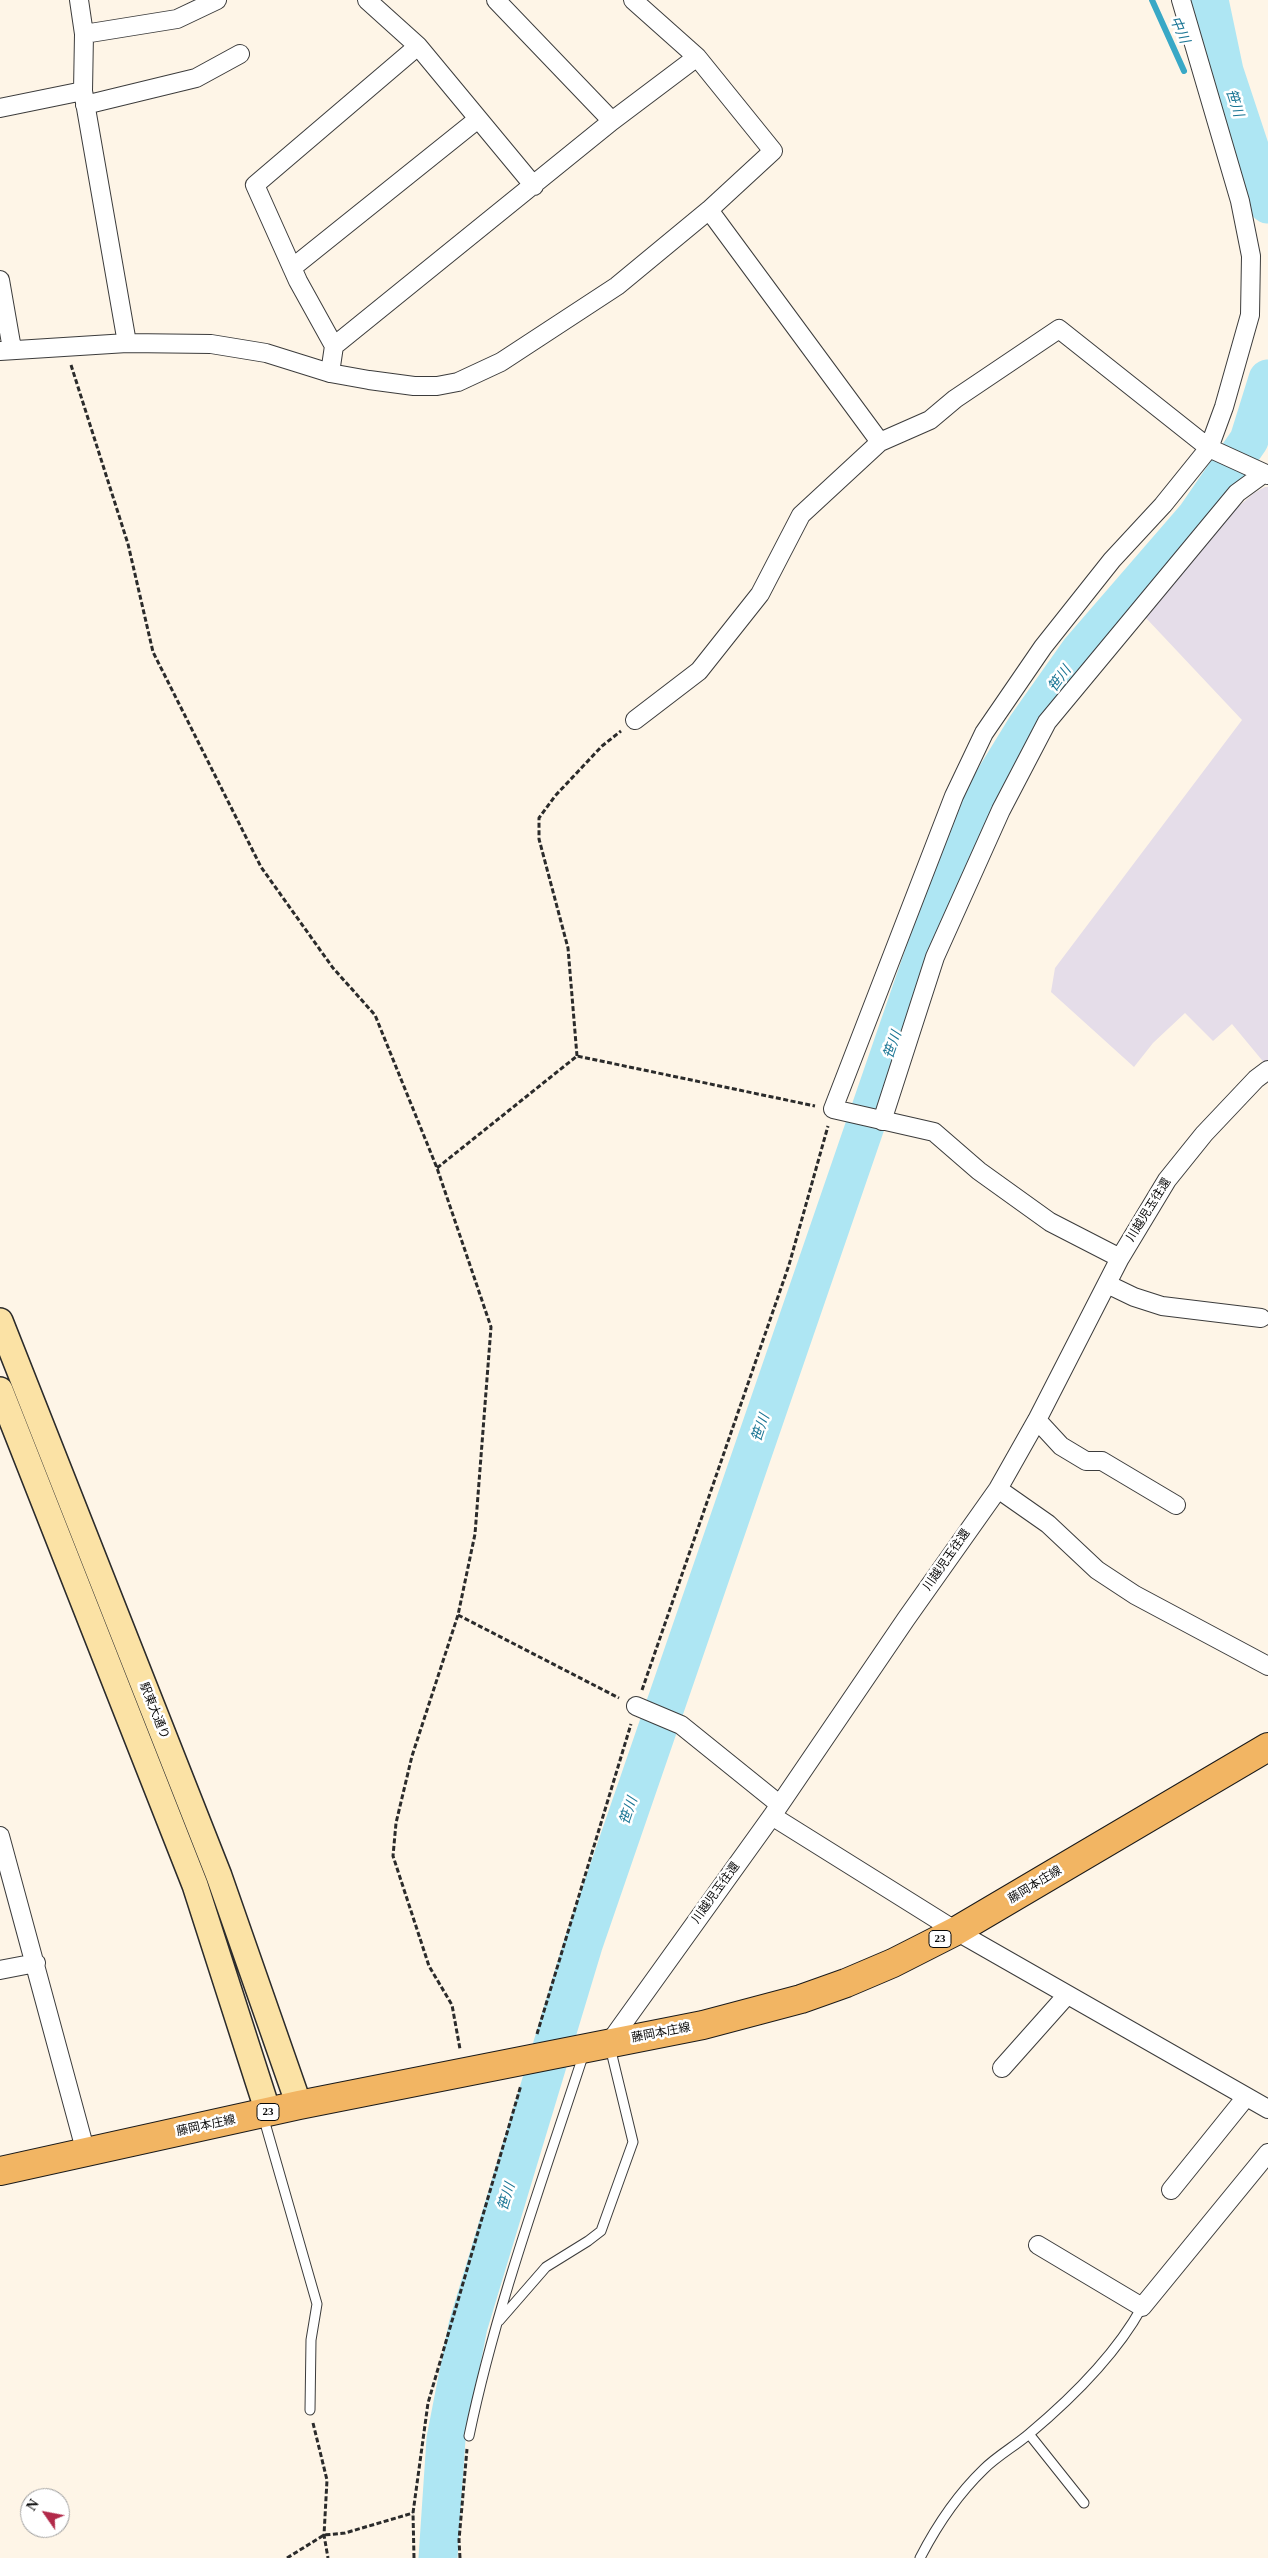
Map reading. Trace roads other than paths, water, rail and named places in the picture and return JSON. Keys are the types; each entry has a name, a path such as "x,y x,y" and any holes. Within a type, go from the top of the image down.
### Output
{"main road":[{"name":"藤岡本庄線","path":"0,2171 299,2105 533,2057 704,2025 801,1999 893,1963 956,1931 1268,1747"}],"street":[{"path":"79,0 84,34 84,98 127,343"},
{"path":"84,34 177,19 217,0"},
{"path":"367,0 418,46 534,186"},
{"path":"496,0 612,121"},
{"path":"0,280 6,350 65,345 127,343 211,344 266,352 330,373 414,386 437,386 480,374 524,348 541,334 617,286 709,210 773,151 697,57 633,0"},
{"path":"1120,1258 1050,1222 979,1171 934,1132 837,1109 954,796 984,733 1054,632 1112,560 1163,505 1209,448 1224,406 1250,315 1251,256 1240,201 1182,0"},
{"path":"330,373 334,346 292,268 254,185 418,46"},
{"path":"0,108 84,98 196,78 240,54"},
{"path":"334,346 612,121 697,57"},
{"path":"292,268 478,119"},
{"path":"709,210 880,442"},
{"path":"635,720 699,671 760,594 801,515 880,442 930,420 976,385 1059,330 1209,448 1260,472 1237,493 1047,722 1001,810 935,957 882,1121"},
{"name":"川越児玉往還","path":"590,2047 776,1810 906,1619 998,1489 1037,1420 1120,1258 1167,1180 1204,1134 1256,1079 1268,1070"},
{"path":"1107,1284 1134,1297 1162,1306 1261,1318"},
{"name":"駅東大通り","path":"0,1321 219,1876 299,2105"},
{"name":"駅東大通り","path":"0,1390 195,1884 265,2113"},
{"path":"1037,1420 1061,1446 1086,1461 1102,1461 1176,1505"},
{"path":"998,1489 1048,1524 1097,1570 1135,1595 1268,1666"},
{"path":"636,1706 681,1725 776,1810 956,1931 1268,2109"},
{"path":"0,1836 4,1862 36,1963 86,2153"},
{"path":"0,1970 36,1963"},
{"path":"1002,2068 1068,1995"},
{"path":"1171,2190 1246,2096"},
{"path":"1038,2245 1142,2307 1268,2153"}],"lane":[{"path":"497,2324 546,2267 588,2242 601,2231 632,2142 590,2047"},
{"path":"468,2436 480,2381 497,2324 590,2047"},
{"path":"265,2113 317,2304 311,2340 310,2410"},
{"path":"920,2558 941,2521 969,2484 985,2467 1029,2434 1092,2375 1130,2328 1142,2307"},
{"path":"1029,2434 1084,2503"}],"waterway":[{"name":"中川","path":"1152,0 1184,71"},
{"name":"笹川","path":"1209,0 1224,71 1268,204"},
{"name":"笹川","path":"438,2558 446,2439 468,2326 583,1945 959,853 992,783 1027,726 1080,651 1196,517 1249,440 1268,379"}]}
